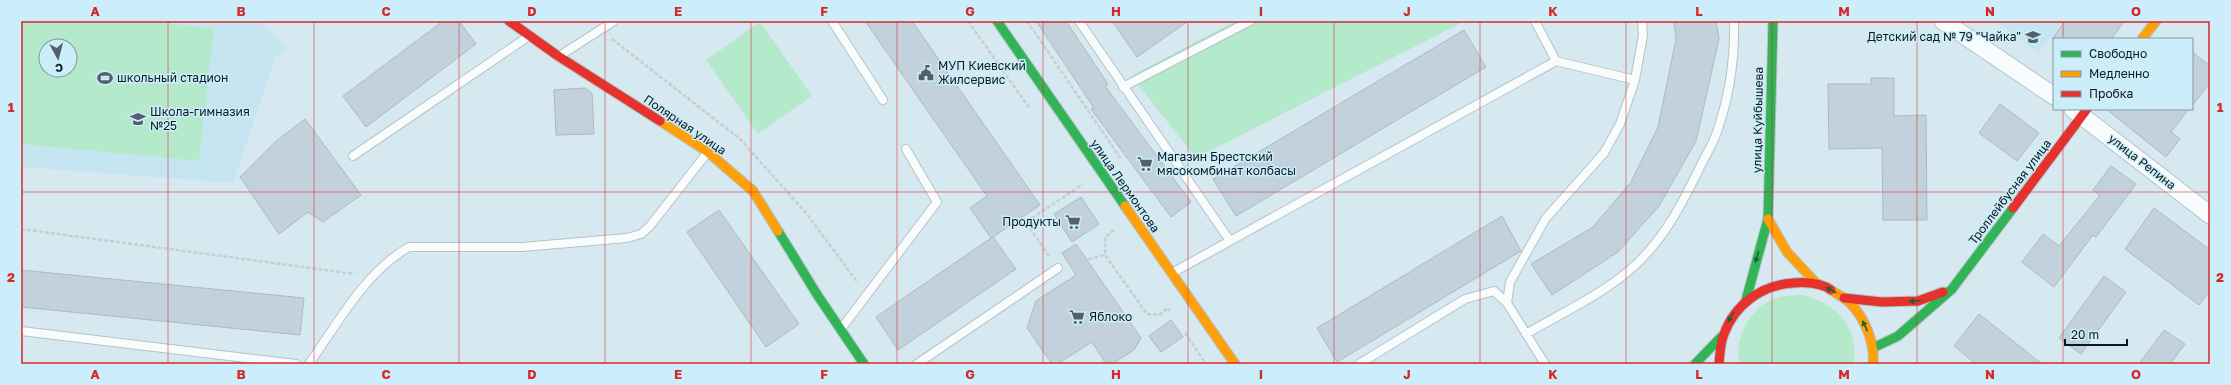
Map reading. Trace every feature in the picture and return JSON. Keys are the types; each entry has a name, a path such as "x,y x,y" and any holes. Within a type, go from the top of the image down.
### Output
{"main road":[{"name":"Полярная улица","path":"509,21 558,56 708,152 753,191 864,364"},
{"name":"улица Лермонтова","path":"997,21 1235,364"},
{"name":"улица Куйбышева","path":"1746,300 1768,220 1773,21"},
{"path":"2143,38 2156,21"},
{"name":"Троллейбусная улица","path":"1873,348 1898,336 1952,289 2081,111"},
{"path":"1768,220 1787,252 1817,284 1844,298 1882,302 1918,301 1952,289"},
{"path":"1695,364 1721,337 1735,310 1758,291 1787,281 1817,284"},
{"path":"1844,298 1863,320 1873,348 1873,362 1884,364"},
{"path":"1719,364 1721,337"}],"street":[{"path":"1942,21 2053,95"},
{"name":"улица Репина","path":"2081,111 2210,215"}],"lane":[{"path":"558,56 614,21"},
{"path":"832,21 882,100"},
{"path":"1079,21 1230,241"},
{"path":"1123,87 1250,21"},
{"path":"1535,21 1556,61"},
{"path":"1507,303 1510,282 1546,218 1604,153 1620,124 1635,80 1643,35 1642,21"},
{"path":"1526,334 1607,286 1632,268 1663,234 1680,207 1717,132 1729,83 1734,42 1734,21"},
{"path":"353,156 529,36"},
{"path":"1172,273 1556,61 1635,80"},
{"path":"841,330 937,202 906,149"},
{"path":"309,364 372,277 397,254 409,247 522,247 628,238 641,234 650,226 708,152"},
{"path":"917,364 1058,268"},
{"path":"1359,364 1465,299 1494,291 1507,303 1545,364"},
{"path":"21,331 296,364"}],"path":[{"path":"968,21 1034,115"},
{"path":"1027,21 1125,165"},
{"path":"1078,178 1087,190"},
{"path":"1083,184 1026,222 1058,268 1105,255"},
{"path":"1111,224 1115,230 1105,237 1105,255 1147,314 1159,315 1168,308 1172,315"},
{"path":"21,229 372,277"},
{"path":"1181,327 1206,364"}],"shaded area":[{"name":"Школа-гимназия №25","path":"21,21 261,21 288,48 276,56 233,183 21,167"},
{"name":"Детский сад № 79 \"Чайка\"","path":"1995,21 2063,21 2038,53"}],"green space":[{"name":"школьный стадион","path":"21,21 146,21 214,29 199,161 21,144"},
{"path":"1235,21 1465,21 1196,158 1131,76"},
{"path":"760,22 812,96 758,134 706,60"},
{"path":"1804,295 1827,305 1844,319 1853,339 1854,364 1739,364 1740,341 1743,330 1755,311 1774,299"}],"building":[{"path":"443,21 459,21 476,44 366,127 343,96"},
{"path":"865,21 912,21 1040,205 993,237 1016,269 898,350 876,317 991,238 970,208 987,196"},
{"path":"1036,21 1066,21 1108,84 1105,86 1191,202 1171,217 1091,109 1094,108"},
{"path":"1112,21 1188,21 1137,57"},
{"path":"1674,21 1716,21 1719,39 1696,141 1659,206 1618,252 1552,295 1531,264 1593,227 1631,182 1658,127 1676,39"},
{"path":"2065,21 2125,21 2112,38 2052,39"},
{"path":"1464,30 1486,67 1236,216 1213,179"},
{"path":"2193,53 2210,66 2210,83 2193,105"},
{"path":"1871,78 1894,78 1894,116 1926,115 1927,220 1883,220 1882,148 1829,149 1828,84 1871,84"},
{"path":"585,88 592,93 594,134 556,135 554,90"},
{"path":"2000,104 2039,133 2017,161 1979,133"},
{"path":"2107,110 2188,110 2171,132 2180,139 2166,157"},
{"path":"305,119 361,195 323,222 308,212 279,234 240,177 275,142"},
{"path":"2111,166 2136,184 2096,237 2093,235 2054,287 2022,262 2043,234 2059,246 2100,195 2093,190"},
{"path":"1081,197 1099,224 1072,242 1054,214"},
{"path":"2154,208 2210,250 2210,291 2199,305 2125,249"},
{"path":"719,210 799,324 766,347 687,232"},
{"path":"1502,216 1521,251 1337,362 1317,328"},
{"path":"1076,244 1141,338 1134,350 1112,364 1106,364 1092,342 1057,364 1052,364 1027,328 1036,301 1076,275 1062,253"},
{"path":"21,270 304,298 300,335 21,307"},
{"path":"2104,276 2126,292 2081,354 2059,338"},
{"path":"1979,314 2042,364 1976,364 1954,346"},
{"path":"1171,320 1183,337 1161,352 1149,336"},
{"path":"2164,330 2185,344 2170,364 2139,364"}],"traffic: fast":[{"path":"997,21 1125,206"},
{"path":"1746,300 1768,219 1773,21"},
{"path":"1873,348 1898,336 1952,289 2013,208"},
{"path":"778,231 818,296 864,364"},
{"path":"1695,364 1721,337"}],"traffic: slow":[{"path":"2143,38 2156,21"},
{"path":"660,121 708,152 753,191 778,231"},
{"path":"1125,206 1235,364"},
{"path":"1768,219 1787,252 1817,284"},
{"path":"1831,290 1848,301 1864,323 1871,339 1873,364"}],"traffic: jam":[{"path":"509,21 558,56 660,121"},
{"path":"2013,208 2086,110"},
{"path":"1719,364 1720,349 1729,323 1742,305 1760,292 1793,283 1813,284 1823,286 1831,290"},
{"path":"1844,298 1882,302 1918,301 1943,292"}],"place":[{"name":"Детский сад № 79 \"Чайка\"","path":"2033,37"},
{"name":"МУП Киевский Жилсервис","path":"926,73"},
{"name":"школьный стадион","path":"105,78"},
{"name":"Школа-гимназия №25","path":"138,119"},
{"name":"Магазин Брестский мясокомбинат колбасы","path":"1145,164"},
{"name":"Продукты","path":"1073,222"},
{"name":"Яблоко","path":"1077,317"}]}
